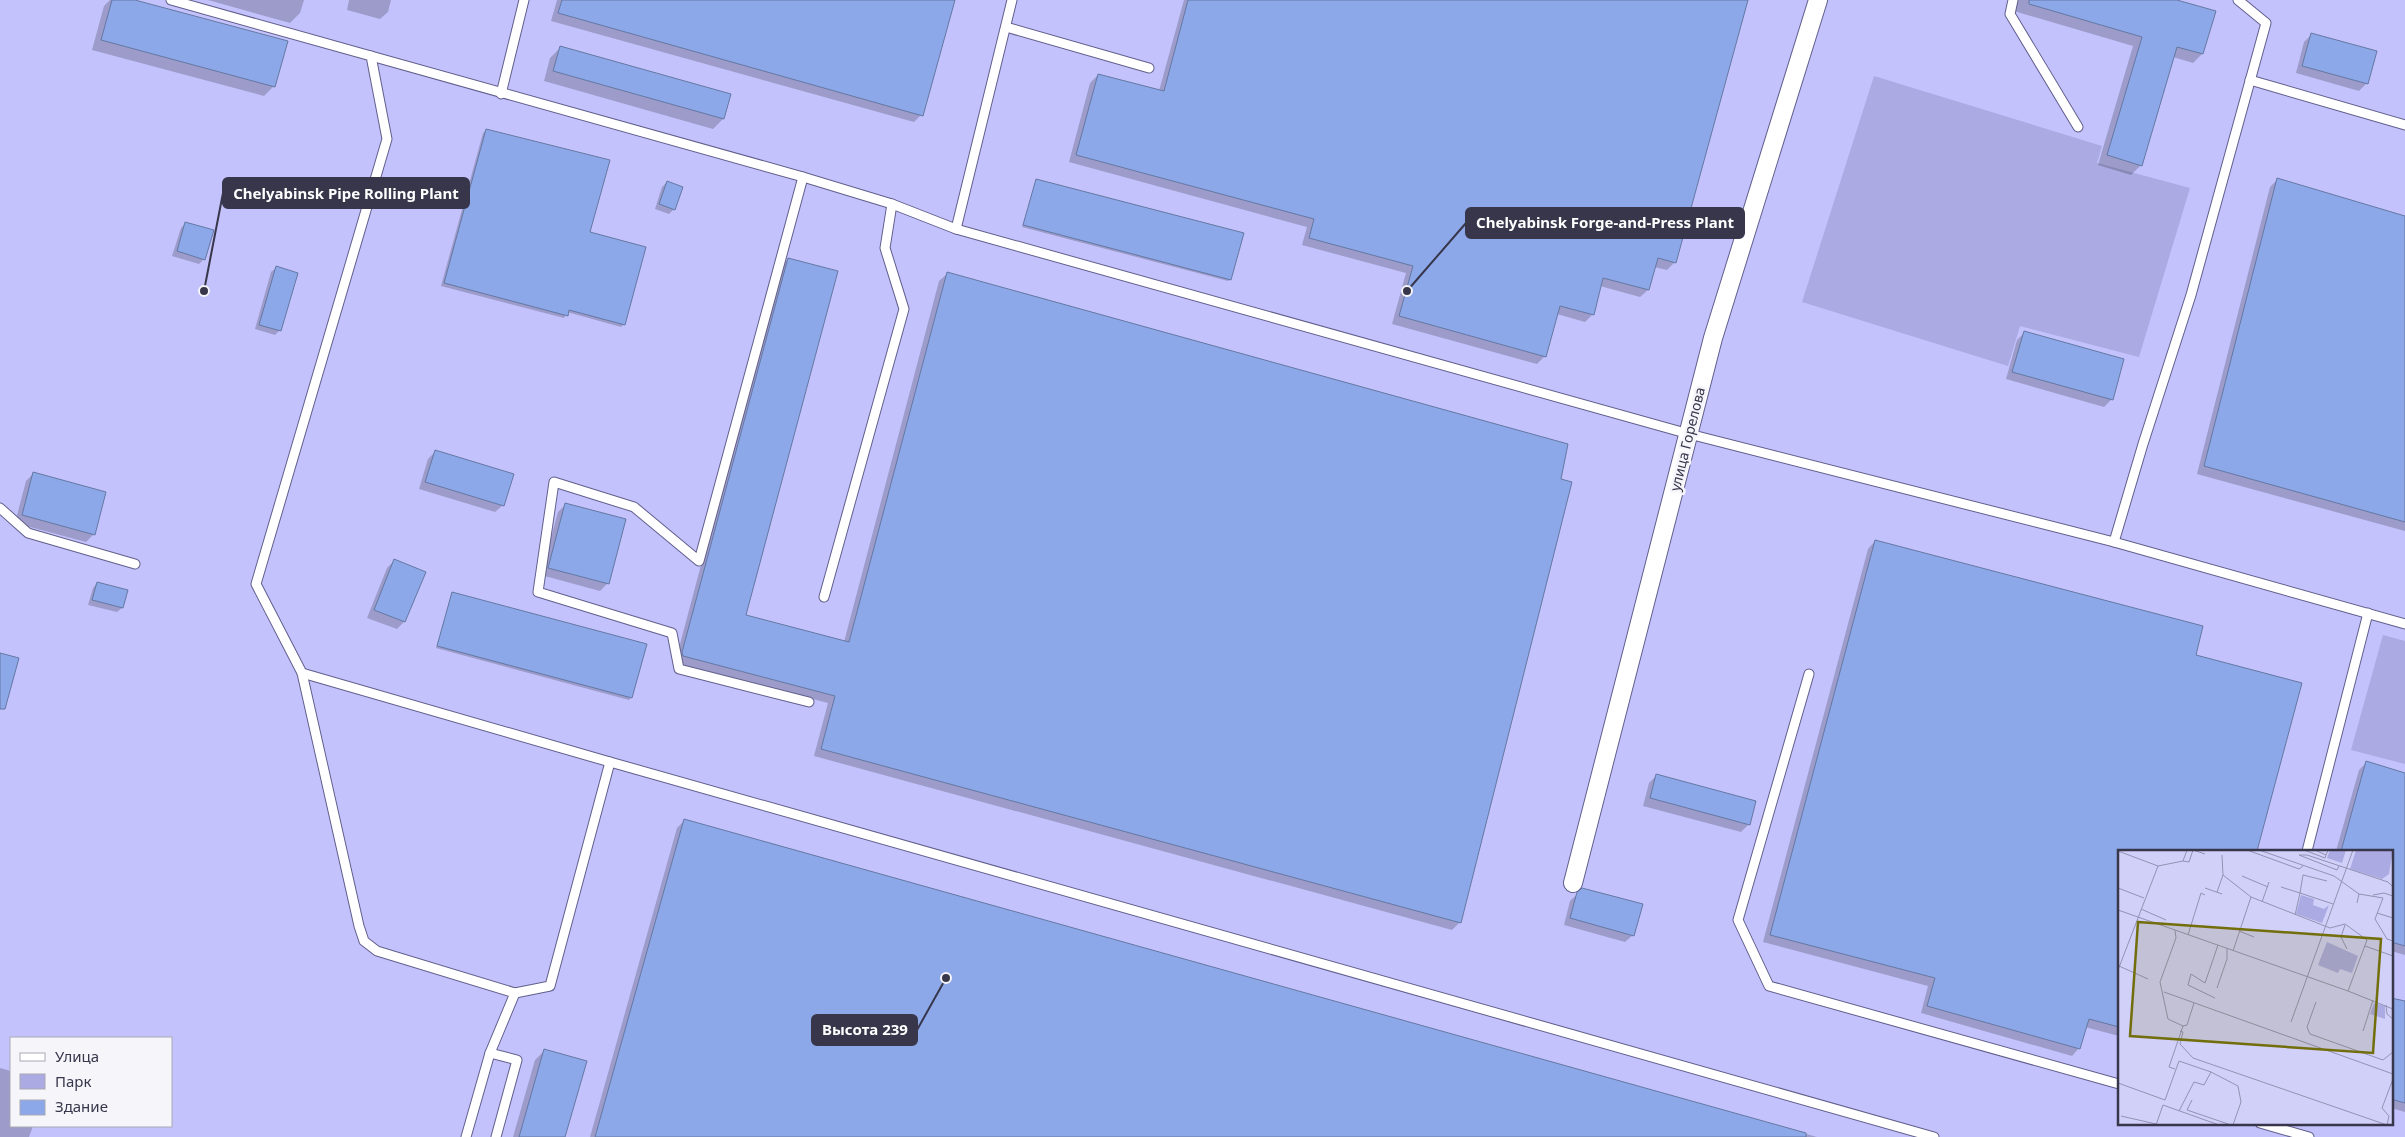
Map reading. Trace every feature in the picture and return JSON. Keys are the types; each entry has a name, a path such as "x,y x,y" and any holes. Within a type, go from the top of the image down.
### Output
{"street":[{"name":"улица Горелова","path":"1573,883 1713,338 1818,0"}],"lane":[{"path":"171,0 802,177 892,204 956,229 1689,434 2114,542 2405,624"},
{"path":"501,94 524,0"},
{"path":"956,229 1012,0"},
{"path":"2013,0 2010,14 2078,127"},
{"path":"2114,542 2143,444 2192,295 2266,23 2238,0"},
{"path":"1006,27 1149,68"},
{"path":"371,56 387,139 256,584 302,673 364,941 377,951 515,993 550,986 610,762"},
{"path":"2250,80 2405,125"},
{"path":"802,177 699,561 634,508 554,482 538,592 672,633 679,669 808,702"},
{"path":"824,597 904,310 885,248 892,204"},
{"path":"0,508 28,532 135,564"},
{"path":"2308,850 2368,613"},
{"path":"302,673 1934,1137"},
{"path":"1809,674 1738,920 1769,986 2118,1084"},
{"path":"466,1137 490,1053 515,993"},
{"path":"490,1053 517,1060 496,1137"},
{"path":"2264,1124 2309,1137"}],"shaded area":[{"path":"0,0 2405,0 2405,1137 0,1137"}],"green space":[{"path":"1874,76 2102,146 2097,163 2190,188 2139,357 2020,326 2008,366 1802,302"},
{"path":"2383,635 2405,641 2405,764 2351,750"}],"building":[{"path":"112,0 135,0 288,41 275,87 101,40"},
{"path":"562,0 955,0 923,116 558,13"},
{"path":"1188,0 1748,0 1676,263 1658,258 1649,290 1603,278 1594,315 1560,306 1546,357 1399,316 1413,266 1309,238 1314,219 1076,155 1098,74 1164,91"},
{"path":"2029,0 2177,0 2216,11 2203,54 2177,47 2142,166 2107,155 2142,37 2029,4"},
{"path":"2311,33 2377,51 2368,84 2302,66"},
{"path":"560,46 731,94 724,119 553,71"},
{"path":"486,129 610,160 590,232 646,247 625,325 569,310 568,316 444,283"},
{"path":"2277,178 2405,216 2405,522 2204,466"},
{"path":"1036,179 1244,233 1231,280 1023,225"},
{"path":"667,181 683,187 675,210 659,204"},
{"path":"185,222 214,230 205,260 177,251"},
{"path":"788,258 838,271 746,615 849,642 947,272 1568,444 1561,479 1572,482 1461,923 821,749 835,696 683,656 682,652"},
{"path":"276,266 298,273 281,331 259,325"},
{"path":"2024,331 2124,359 2113,400 2012,372"},
{"path":"435,450 514,474 504,506 425,482"},
{"path":"33,472 106,492 95,535 22,515"},
{"path":"565,503 626,519 609,584 548,568"},
{"path":"1875,540 2203,626 2196,655 2302,683 2257,850 2118,850 2118,1027 2089,1019 2080,1049 1927,1006 1935,978 1770,935"},
{"path":"394,559 426,572 405,622 374,610"},
{"path":"97,582 128,590 123,608 92,600"},
{"path":"452,592 647,644 632,698 437,646"},
{"path":"0,653 19,658 5,709 0,709"},
{"path":"2366,761 2405,773 2405,946 2392,942 2392,850 2341,850"},
{"path":"1656,774 1756,801 1750,825 1650,798"},
{"path":"684,819 1806,1133 1806,1137 595,1137"},
{"path":"1582,888 1643,904 1634,936 1570,918 1577,892"},
{"path":"2392,998 2405,1001 2405,1103 2392,1099"},
{"path":"544,1049 587,1061 565,1137 519,1137"}],"place":[{"name":"Chelyabinsk Pipe Rolling Plant","path":"204,291"},
{"name":"Chelyabinsk Forge-and-Press Plant","path":"1407,291"},
{"name":"Высота 239","path":"946,978"}]}
